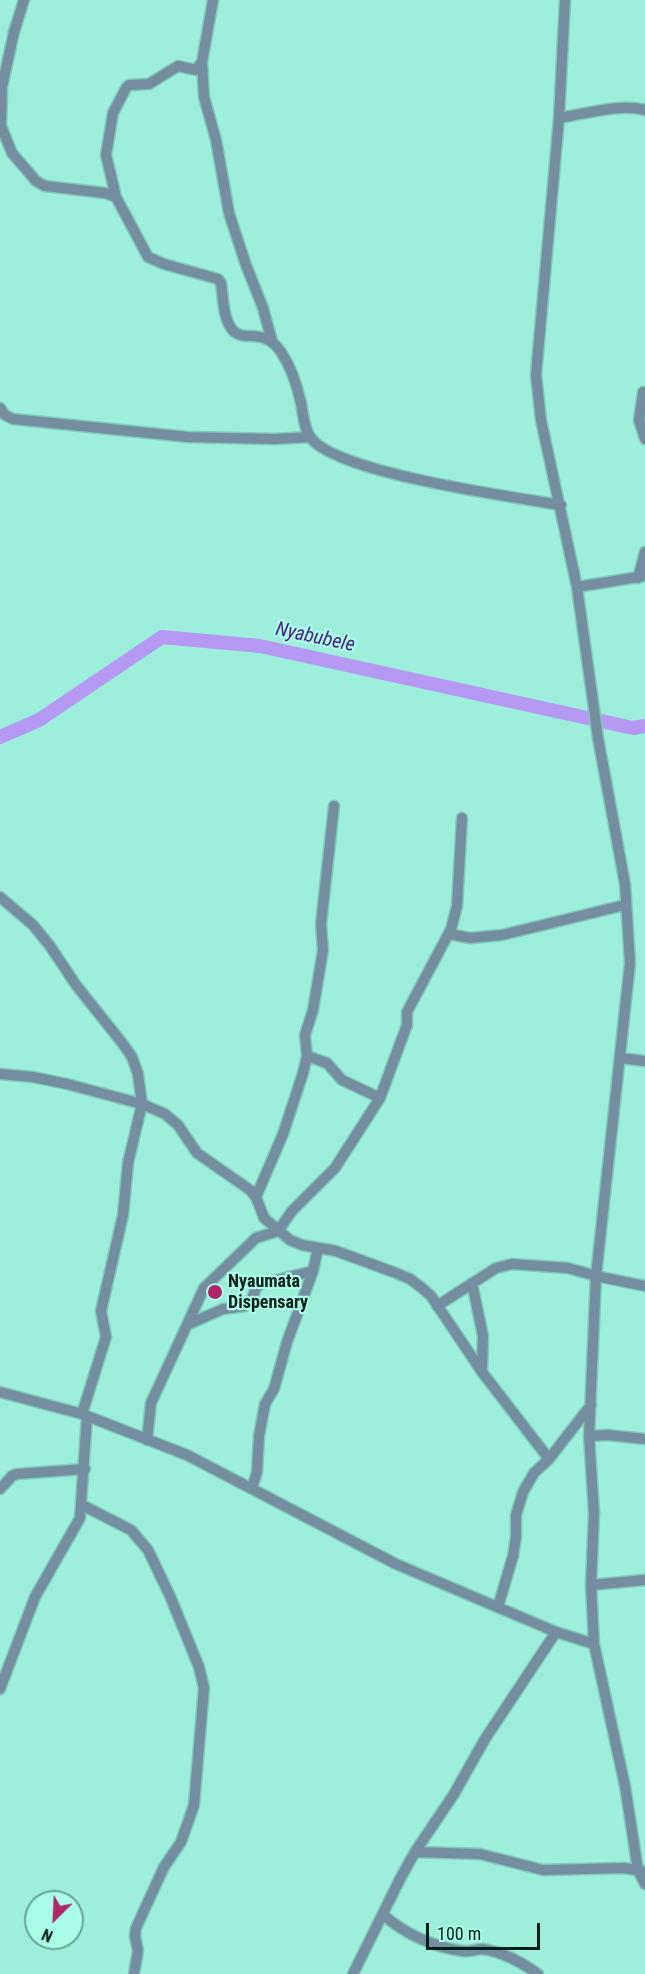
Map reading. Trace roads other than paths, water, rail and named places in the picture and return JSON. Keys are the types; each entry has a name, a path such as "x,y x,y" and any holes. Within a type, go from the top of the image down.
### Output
{"street":[{"path":"24,0 14,32 2,87 2,126 12,153 36,181 45,186 105,193 116,197"},
{"path":"213,0 202,62 204,97 216,140 229,213 263,308 272,341"},
{"path":"565,0 559,118 536,375 541,420 577,587 598,738 625,884 630,963 596,1276 589,1436 594,1513 591,1585 594,1644 645,1884"},
{"path":"202,62 198,69 178,66 149,84 129,85 113,113 106,155 116,197 148,257 164,264 218,279 221,283 230,326 235,333 240,336 265,337 282,352 292,374 310,436 321,448 337,457 376,469 426,481 561,506"},
{"path":"559,118 622,108 645,110"},
{"path":"643,392 639,420 645,439"},
{"path":"0,408 5,415 13,418 188,437 275,439 310,436"},
{"path":"577,587 642,577 645,552"},
{"path":"256,1197 298,1093 306,1056 305,1035 313,1010 323,950 321,924 334,806"},
{"path":"147,1440 151,1402 204,1288 256,1238 278,1231 292,1210 335,1168 380,1098 406,1025 407,1012 449,934 457,906 462,818"},
{"path":"0,897 33,925 76,985 123,1044 135,1065 142,1104 128,1163 123,1215 101,1311 105,1343 84,1415 85,1469 82,1505 77,1525 35,1597 0,1689"},
{"path":"449,934 470,938 502,935 625,904"},
{"path":"306,1056 327,1063 342,1080 380,1098"},
{"path":"620,1058 645,1061"},
{"path":"0,1074 33,1077 67,1084 142,1104 165,1114 178,1125 197,1153 250,1190 256,1197 264,1218 290,1240 302,1245 336,1251 410,1279 431,1296 482,1372 549,1459"},
{"path":"252,1488 265,1404 274,1389 287,1342 313,1271 318,1248"},
{"path":"437,1306 496,1268 512,1264 554,1266 645,1286"},
{"path":"189,1324 223,1309 245,1306 261,1284 313,1271"},
{"path":"472,1283 483,1336 482,1372"},
{"path":"0,1392 84,1415 187,1455 396,1563 556,1632 594,1644"},
{"path":"498,1607 513,1556 517,1507 523,1492 534,1473 549,1459 591,1405"},
{"path":"589,1436 608,1435 645,1439"},
{"path":"0,1489 12,1476 17,1474 85,1469"},
{"path":"82,1505 131,1530 147,1550 170,1596 199,1666 204,1688 194,1804 181,1842 164,1867 136,1928 138,1951 134,1974"},
{"path":"591,1585 645,1580"},
{"path":"353,1974 415,1852 485,1739 556,1632"},
{"path":"415,1852 480,1854 543,1870 624,1868 641,1871"},
{"path":"383,1914 399,1929 415,1936 464,1951 481,1949 489,1951 507,1957 538,1974"}],"waterway":[{"name":"Nyabubele","path":"0,737 39,720 162,637 260,646 633,728 645,726"}],"place":[{"name":"Nyaumata Dispensary","path":"215,1292"}]}
